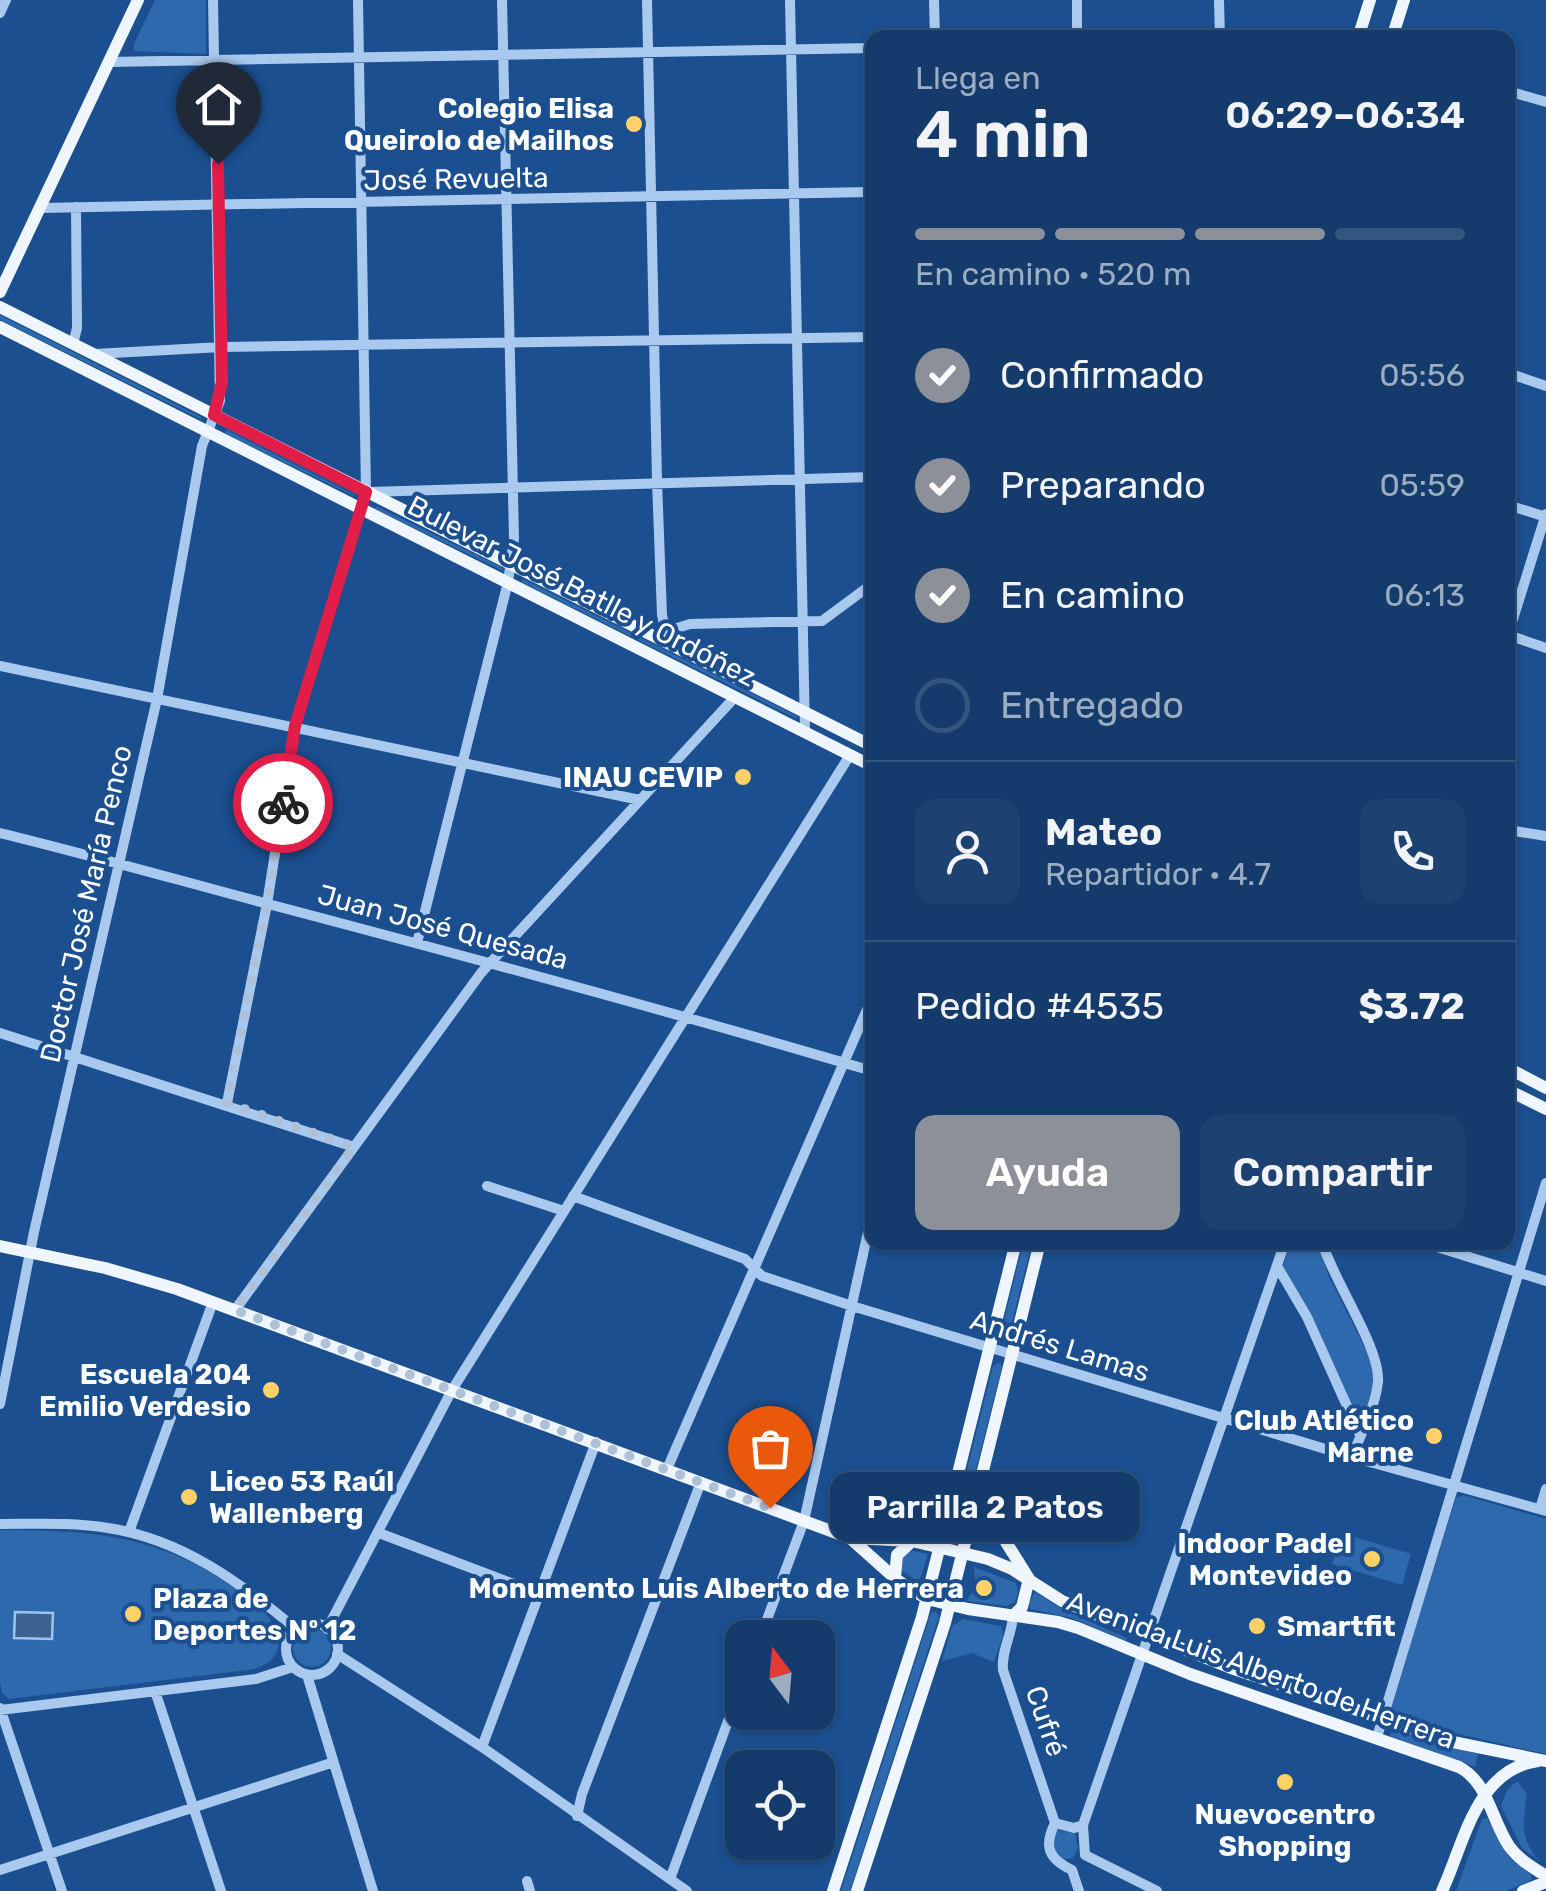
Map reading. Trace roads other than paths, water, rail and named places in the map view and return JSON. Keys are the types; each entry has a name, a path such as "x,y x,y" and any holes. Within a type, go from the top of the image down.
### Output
{"main road":[{"path":"0,292 138,0"},
{"path":"1395,30 1404,0"},
{"path":"1361,30 1369,3"},
{"path":"1368,30 1369,3"},
{"name":"Bulevar José Batlle y Ordóñez","path":"0,308 865,742"},
{"name":"Bulevar José Batlle y Ordóñez","path":"0,327 865,762"},
{"path":"1515,1072 1546,1088"},
{"path":"1515,1094 1546,1109"},
{"name":"Avenida Luis Alberto de Herrera","path":"0,1246 142,1277 850,1538 912,1541 988,1558 1062,1601 1147,1637 1382,1720 1453,1742 1546,1762"},
{"path":"833,1891 927,1598 1014,1250"},
{"path":"857,1891 950,1605 1038,1250"},
{"name":"Avenida Luis Alberto de Herrera","path":"981,1478 1001,1534 1029,1579"},
{"name":"Avenida Luis Alberto de Herrera","path":"850,1538 895,1578 927,1598 1078,1628 1142,1655 1464,1769 1477,1780 1484,1795"},
{"path":"895,1578 897,1555 912,1541"},
{"name":"Cufré","path":"1013,1616 1022,1607 1029,1579"},
{"path":"1442,1891 1476,1808 1494,1782 1530,1762 1546,1762"},
{"path":"1484,1795 1510,1846 1546,1879 1523,1891"}],"street":[{"path":"0,13 6,0"},
{"name":"Doctor José María Penco","path":"0,1404 30,1252 157,700 202,446 221,392 213,0"},
{"path":"227,1103 267,904 295,726 366,492 358,0"},
{"path":"418,943 512,564 502,0"},
{"path":"646,0 657,482 662,615 668,643"},
{"path":"790,0 805,732"},
{"path":"934,0 935,30"},
{"path":"1077,0 1078,30"},
{"path":"1219,0 1220,30"},
{"path":"109,62 865,48"},
{"path":"1515,93 1546,102"},
{"name":"José Revuelta","path":"40,208 865,192"},
{"path":"74,344 76,207"},
{"path":"94,354 221,347 865,337"},
{"path":"1515,375 1546,386"},
{"path":"366,492 865,477"},
{"path":"1515,507 1546,516 1515,613"},
{"path":"668,643 677,628 690,624 822,621 865,589"},
{"path":"1515,637 1546,648"},
{"path":"0,666 640,800"},
{"path":"235,1310 490,962 735,697"},
{"path":"328,1629 452,1390 684,1014 850,755"},
{"path":"1515,831 1546,836"},
{"name":"Juan José Quesada","path":"0,832 684,1014 865,1070"},
{"path":"667,1469 865,1014"},
{"path":"0,1033 354,1147"},
{"path":"1377,1737 1546,1183"},
{"path":"487,1186 564,1211"},
{"name":"Andrés Lamas","path":"574,1196 745,1259 762,1276 852,1306 1352,1457 1543,1510"},
{"path":"767,1620 804,1521 865,1246"},
{"path":"1072,1870 1085,1855 1083,1825 1283,1250"},
{"path":"1325,1250 1376,1364 1378,1384 1352,1457"},
{"path":"1446,1250 1546,1281"},
{"path":"1277,1266 1307,1316 1360,1435"},
{"path":"129,1532 214,1302"},
{"path":"482,1747 596,1442"},
{"path":"577,1816 701,1482"},
{"path":"1543,1510 1546,1488"},
{"path":"0,1524 68,1524 129,1532 167,1545 219,1570 296,1629"},
{"path":"379,1533 540,1594"},
{"name":"Cufré","path":"1013,1616 1002,1658 1003,1670 1055,1824 1048,1838 1048,1852 1072,1870 1079,1891"},
{"path":"314,1624 328,1629 337,1654 333,1664 324,1672 307,1675 292,1667 286,1650 288,1638 296,1629 314,1624"},
{"path":"337,1654 482,1747 687,1891"},
{"path":"62,1891 0,1710 256,1679 292,1667"},
{"path":"307,1675 373,1891"},
{"path":"156,1691 221,1891"},
{"path":"670,1879 725,1729"},
{"path":"0,1870 332,1763"},
{"path":"1055,1824 1074,1828 1083,1825"},
{"path":"1085,1855 1157,1891"}],"place":[{"name":"Colegio Elisa Queirolo de Mailhos","path":"634,124"},
{"name":"INAU CEVIP","path":"743,777"},
{"name":"Escuela 204 Emilio Verdesio","path":"271,1390"},
{"name":"Club Atlético Marne","path":"1434,1436"},
{"name":"Liceo 53 Raúl Wallenberg","path":"189,1497"},
{"name":"Parrilla 2 Patos","path":"770,1508"},
{"name":"Indoor Padel Montevideo","path":"1372,1559"},
{"name":"Monumento Luis Alberto de Herrera","path":"984,1588"},
{"name":"Plaza de Deportes Nº 12","path":"133,1614"},
{"name":"Smartfit","path":"1257,1626"},
{"name":"Nuevocentro Shopping","path":"1285,1782"}]}
